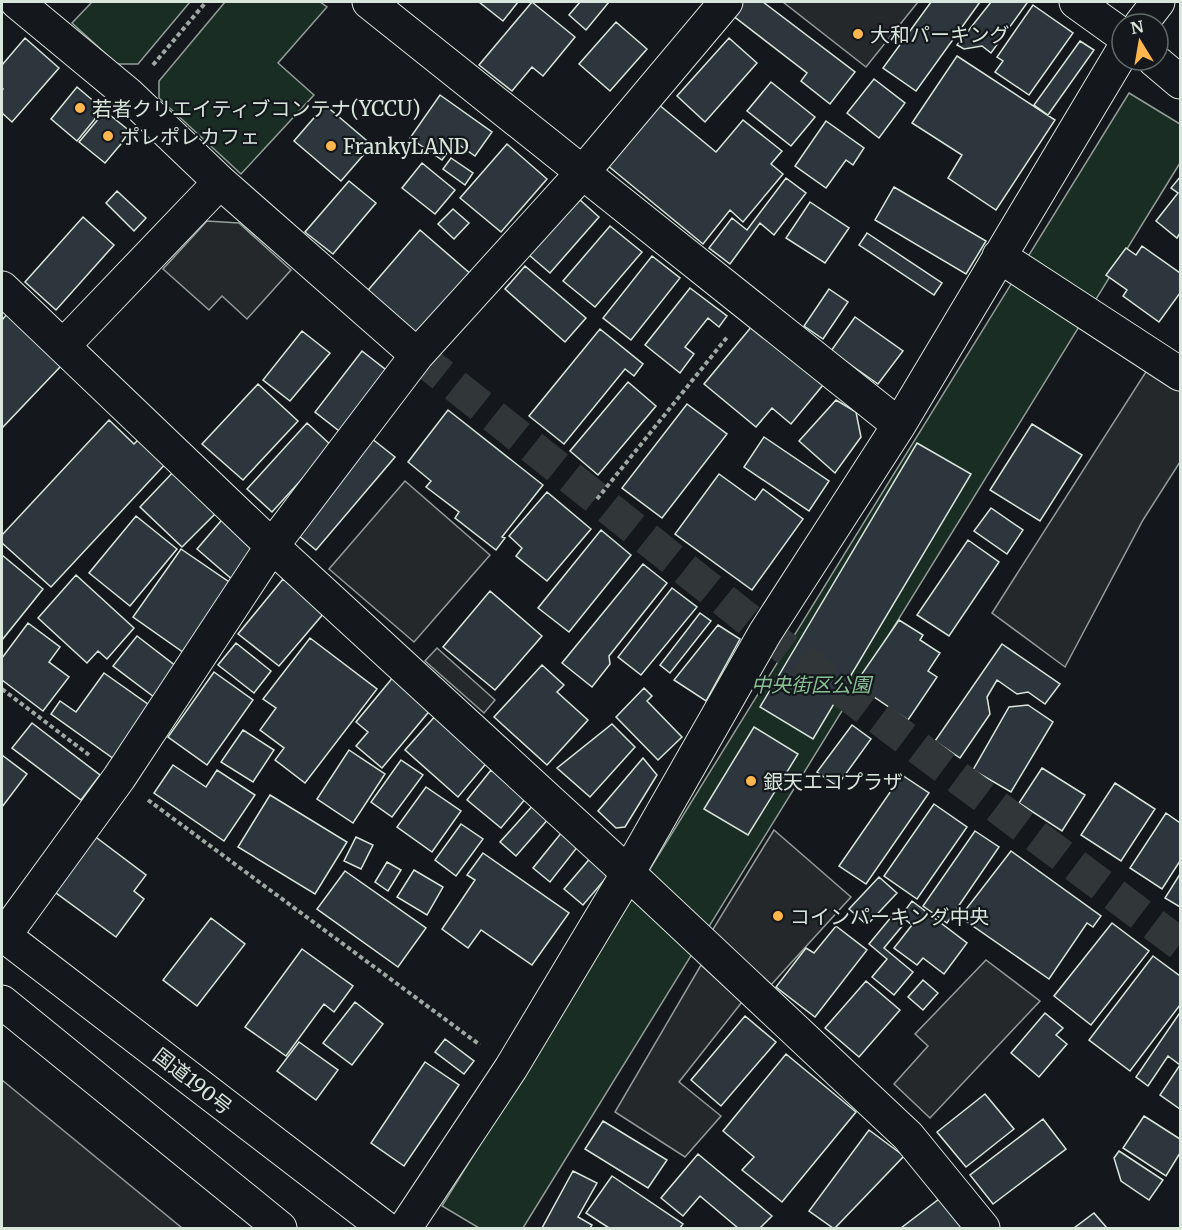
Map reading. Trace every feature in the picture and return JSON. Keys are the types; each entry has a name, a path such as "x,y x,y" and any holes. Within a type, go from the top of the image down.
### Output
{"main road":[{"path":"17,2 128,94 220,182 417,355"},
{"path":"369,2 899,425"},
{"path":"3,935 119,778 272,546 417,355 583,172 726,2"},
{"path":"1076,2 1110,26"},
{"path":"405,1228 511,1068 628,873 765,633 899,425 1110,72"},
{"path":"1168,72 1180,82"},
{"path":"63,346 220,182"},
{"path":"999,256 1180,374"},
{"path":"2,288 272,546 628,873 908,1136 983,1228"},
{"name":"国道190号","path":"3,935 384,1228"},
{"path":"2,1002 280,1228"}],"path":[{"path":"128,94 206,2"},
{"path":"597,499 752,306"},
{"path":"2,689 511,1068"}],"green space":[{"path":"92,2 190,2 138,64 117,64 72,23"},
{"path":"225,2 320,2 327,7 278,63 314,95 241,174 159,98 159,81"},
{"name":"中央街区公園","path":"1129,93 1180,124 1180,163 523,1228 479,1228 442,1206"}],"shaded area":[{"name":"大和パーキング","path":"783,2 918,2 866,67"},
{"path":"207,221 239,223 291,270 247,319 222,296 209,310 163,269"},
{"path":"1149,367 1180,390 1180,462 1143,520 1065,667 992,613"},
{"path":"405,481 490,555 414,642 329,569"},
{"path":"437,648 495,700 484,713 425,661"},
{"name":"コインパーキング中央","path":"774,830 851,897 770,986 710,934"},
{"path":"986,960 1040,1001 930,1118 894,1084 928,1046 915,1034"},
{"path":"701,965 742,1002 679,1082 721,1116 685,1157 615,1112"},
{"path":"2,1080 182,1228 2,1228"}],"building":[{"path":"479,2 518,2 503,21"},
{"path":"532,2 575,37 543,76 532,67 512,91 479,65"},
{"path":"580,2 609,2 586,30 569,15"},
{"path":"742,2 763,2 855,72 830,104 801,81 807,73 732,15"},
{"path":"931,2 980,2 916,91 883,68"},
{"path":"991,2 1027,3 991,53 982,46 964,49 957,45"},
{"path":"1033,5 1073,33 1029,95 995,72 1003,61 997,57"},
{"path":"616,22 647,49 610,91 579,64"},
{"path":"25,38 59,68 12,122 2,113 2,65"},
{"path":"729,38 757,63 705,122 677,96"},
{"path":"1080,41 1094,50 1048,115 1034,105"},
{"path":"957,56 1055,120 996,210 948,178 962,155 912,123"},
{"path":"874,79 905,103 879,138 847,113"},
{"path":"771,82 815,117 791,146 747,111"},
{"path":"77,87 103,109 77,141 51,119"},
{"path":"440,95 492,132 475,156 455,142 442,160 410,138"},
{"path":"658,104 716,152 743,120 782,151 771,164 783,174 743,222 730,210 703,244 607,165"},
{"path":"325,105 372,145 341,181 294,141"},
{"path":"105,111 131,132 105,163 79,142"},
{"path":"826,121 864,148 853,165 846,160 826,188 795,166"},
{"path":"507,144 547,179 501,232 460,198"},
{"path":"451,158 473,173 465,185 443,169"},
{"path":"422,163 455,190 435,214 402,188"},
{"path":"1180,177 1180,233 1177,238 1156,221 1178,193 1171,188"},
{"path":"786,178 806,193 774,235 760,223 730,264 709,248 732,218 747,230"},
{"path":"349,181 376,203 333,254 305,232"},
{"path":"894,187 986,241 966,274 875,220"},
{"path":"117,191 146,218 134,231 106,203"},
{"path":"579,199 599,217 550,273 529,255"},
{"path":"810,202 849,228 825,263 786,238"},
{"path":"453,209 469,223 454,239 438,224"},
{"path":"83,217 114,245 56,310 25,282"},
{"path":"610,226 642,252 595,307 563,281"},
{"path":"420,230 472,275 415,340 363,296"},
{"path":"867,233 942,283 934,295 859,245"},
{"path":"1142,246 1180,273 1180,293 1159,322 1123,296 1127,290 1106,275 1126,248 1136,255"},
{"path":"652,256 680,278 631,340 603,318"},
{"path":"525,266 586,318 565,342 505,289"},
{"path":"690,288 727,316 719,327 708,318 685,347 694,354 680,373 645,345"},
{"path":"829,289 848,302 823,339 804,326"},
{"path":"7,314 61,366 2,428 2,320"},
{"path":"855,317 903,351 878,384 831,351"},
{"path":"752,326 823,385 791,424 772,408 756,427 704,384"},
{"path":"600,329 643,364 634,376 625,369 564,444 529,416"},
{"path":"302,331 330,353 290,401 263,380"},
{"path":"362,351 390,373 343,434 315,412"},
{"path":"628,382 656,406 598,475 570,451"},
{"path":"258,384 298,421 243,480 202,444"},
{"path":"836,400 856,412 861,437 835,473 799,441"},
{"path":"687,404 727,434 662,518 622,488"},
{"path":"448,410 543,485 502,537 505,538 496,550 455,518 459,512 426,487 431,481 408,462"},
{"path":"109,420 134,444 142,436 169,460 51,587 2,543 2,535"},
{"path":"307,423 332,446 272,512 247,489"},
{"path":"1032,424 1082,455 1040,521 990,490"},
{"path":"764,437 829,481 809,511 744,467"},
{"path":"371,438 395,457 316,550 293,531"},
{"path":"917,443 971,474 813,739 760,707"},
{"path":"177,468 220,509 182,547 140,507"},
{"path":"719,474 755,500 763,489 803,519 752,590 675,534"},
{"path":"547,492 591,529 547,581 516,556 522,548 509,536"},
{"path":"991,508 1023,530 1007,554 974,531"},
{"path":"226,515 263,548 234,581 197,549"},
{"path":"136,516 177,549 130,606 89,573"},
{"path":"601,530 631,555 569,632 538,608"},
{"path":"968,540 999,562 949,636 917,615"},
{"path":"181,549 235,586 187,655 133,617"},
{"path":"2,555 43,589 2,640"},
{"path":"643,564 667,583 609,656 610,664 592,687 562,663"},
{"path":"76,575 134,628 107,659 98,651 87,663 38,618"},
{"path":"283,579 324,613 279,666 238,634"},
{"path":"672,588 697,607 641,675 618,657"},
{"path":"490,591 542,636 495,690 443,647"},
{"path":"700,613 711,621 670,673 660,665"},
{"path":"899,620 923,635 920,640 940,653 928,671 937,677 908,720 855,684"},
{"path":"28,623 60,647 49,662 69,677 43,711 2,680 2,658"},
{"path":"718,625 740,639 706,701 674,680"},
{"path":"137,636 181,670 158,700 113,666"},
{"path":"310,638 377,689 305,783 275,760 284,748 260,730 276,708 263,699"},
{"path":"236,643 271,671 254,693 218,665"},
{"path":"1002,644 1060,684 1045,704 1028,692 1017,694 997,680 987,697 990,714 960,758 935,741"},
{"path":"542,665 564,685 557,692 588,720 547,765 494,717"},
{"path":"214,672 253,700 207,765 168,737"},
{"path":"104,673 152,707 114,759 51,714 60,701 76,712"},
{"path":"394,676 432,708 382,768 356,746 368,732 356,722"},
{"path":"644,688 652,696 647,701 682,737 658,760 616,717"},
{"path":"1028,705 1053,722 1011,792 973,770 1009,707"},
{"path":"437,714 489,760 458,797 405,750"},
{"path":"32,723 100,775 81,800 12,748"},
{"path":"612,724 635,747 590,797 557,768"},
{"path":"852,725 871,739 837,786 817,772"},
{"name":"銀天エコプラザ","path":"754,727 798,754 748,835 704,809"},
{"path":"243,730 274,750 253,782 221,762"},
{"path":"349,750 385,774 353,823 317,799"},
{"path":"2,755 27,774 2,807"},
{"path":"643,758 657,775 625,827 616,828 598,811"},
{"path":"401,760 423,775 392,817 371,802"},
{"path":"173,765 206,787 217,770 255,795 224,841 154,793"},
{"path":"1042,768 1085,795 1062,831 1019,803"},
{"path":"491,770 526,798 501,828 467,800"},
{"path":"902,775 929,793 866,884 839,866"},
{"path":"1115,783 1155,809 1121,861 1081,835"},
{"path":"426,787 461,811 432,852 397,827"},
{"path":"270,795 347,842 315,894 238,847"},
{"path":"535,803 550,817 516,856 500,842"},
{"path":"934,804 967,827 917,899 884,876"},
{"path":"1166,813 1180,823 1180,861 1162,889 1130,868"},
{"path":"461,824 483,839 456,876 435,860"},
{"path":"975,831 999,847 947,923 923,906"},
{"path":"562,832 579,845 550,882 533,868"},
{"path":"93,835 146,875 134,891 144,899 116,937 52,890"},
{"path":"356,837 373,845 361,869 344,861"},
{"path":"1011,851 1101,916 1093,927 1087,923 1049,979 960,917"},
{"path":"483,853 569,913 532,965 481,930 468,948 442,929 475,880 467,875"},
{"path":"592,856 611,872 583,905 564,889"},
{"path":"387,862 401,870 388,891 375,882"},
{"path":"414,870 443,887 427,915 397,897"},
{"path":"345,871 426,928 398,967 317,909"},
{"path":"1180,874 1180,907 1165,898"},
{"path":"879,877 897,893 867,925 849,909"},
{"path":"912,901 967,943 944,974 923,958 917,965 894,948 912,925 901,916"},
{"path":"892,916 903,925 884,948 913,972 894,995 872,977 887,959 869,944"},
{"path":"211,918 245,944 197,1006 163,980"},
{"path":"1112,923 1149,951 1091,1025 1054,996"},
{"path":"836,926 867,950 815,1017 776,987 806,948 814,953"},
{"path":"302,949 353,986 334,1012 324,1004 286,1056 245,1027"},
{"path":"1153,956 1180,976 1180,1005 1130,1071 1089,1040"},
{"path":"923,980 938,993 923,1010 908,997"},
{"path":"866,981 900,1010 859,1057 825,1028"},
{"path":"355,1002 383,1024 352,1065 323,1043"},
{"path":"1045,1013 1063,1028 1056,1035 1067,1044 1039,1077 1011,1053"},
{"path":"1179,1014 1180,1065 1168,1056 1148,1086 1136,1077"},
{"path":"745,1016 776,1042 721,1106 691,1080"},
{"path":"445,1039 474,1061 464,1074 435,1052"},
{"path":"299,1042 338,1070 316,1100 277,1071"},
{"path":"786,1054 856,1112 782,1202 742,1170 754,1157 723,1131"},
{"path":"425,1062 459,1085 404,1166 371,1143"},
{"path":"1180,1065 1180,1109 1160,1095"},
{"path":"985,1094 1014,1129 966,1167 937,1132"},
{"path":"1144,1116 1180,1139 1180,1153 1166,1176 1123,1148"},
{"path":"1043,1119 1066,1149 993,1204 970,1175"},
{"path":"603,1121 667,1160 648,1188 585,1149"},
{"path":"869,1130 904,1156 833,1228 809,1211"},
{"path":"1119,1151 1163,1180 1149,1200 1121,1181 1114,1158"},
{"path":"698,1154 772,1216 760,1228 738,1228 700,1196 683,1216 661,1198"},
{"path":"573,1171 597,1183 578,1217 592,1225 590,1228 542,1228"},
{"path":"612,1176 683,1224 680,1228 609,1228 586,1213"},
{"path":"943,1196 968,1228 901,1228"},
{"path":"1094,1213 1107,1228 1074,1228"}],"tunnel":[{"path":"417,355 765,633 1180,944"}],"place":[{"name":"大和パーキング","path":"858,34"},
{"name":"若者クリエイティブコンテナ(YCCU)","path":"80,108"},
{"name":"ポレポレカフェ","path":"108,136"},
{"name":"FrankyLAND","path":"331,146"},
{"name":"銀天エコプラザ","path":"751,781"},
{"name":"コインパーキング中央","path":"778,916"}]}
